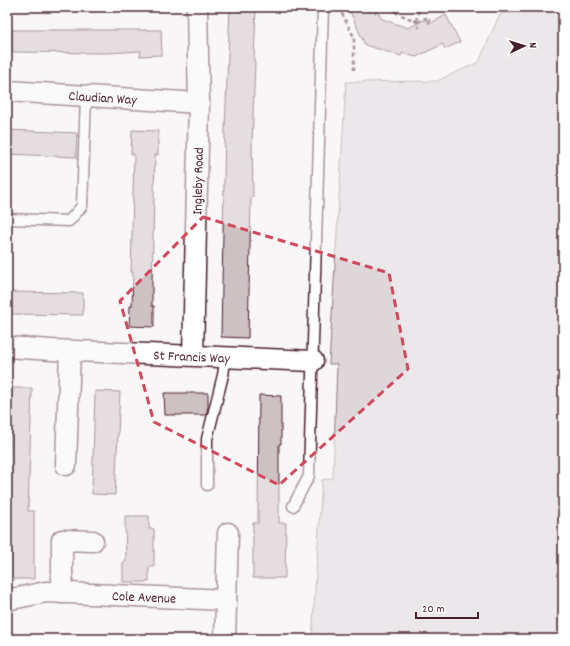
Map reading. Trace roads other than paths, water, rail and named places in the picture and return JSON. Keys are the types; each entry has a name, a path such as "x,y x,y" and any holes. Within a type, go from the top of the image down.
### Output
{"street":[{"name":"Ingleby Road","path":"194,355 199,103 197,7"},
{"name":"Claudian Way","path":"7,91 199,103"},
{"name":"St Francis Way","path":"7,347 314,361"},
{"path":"66,465 70,350"},
{"path":"225,639 228,533"},
{"path":"62,593 62,540 93,541"},
{"name":"Cole Avenue","path":"7,600 46,592 226,600"}],"lane":[{"path":"293,506 310,476 323,7"},
{"path":"7,220 69,221 82,206 86,97"},
{"path":"207,485 207,439 224,375 226,356"}]}
